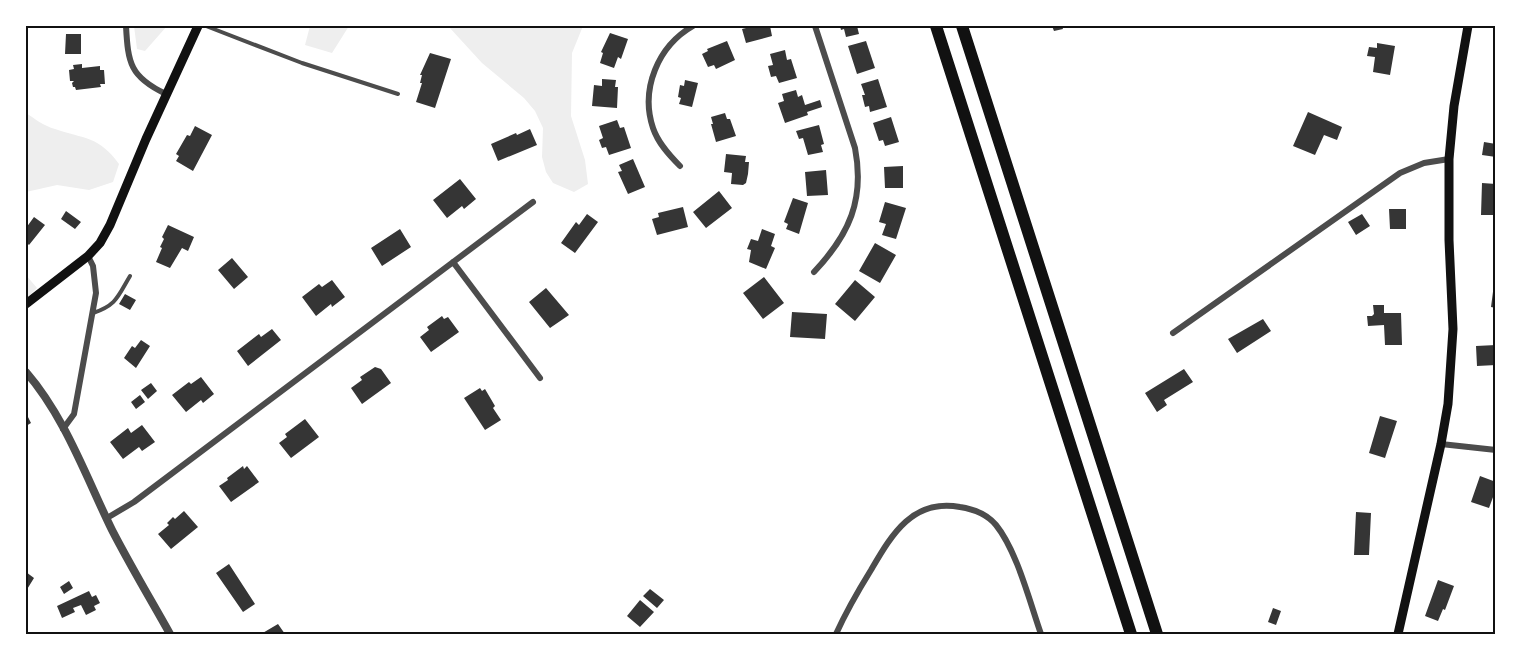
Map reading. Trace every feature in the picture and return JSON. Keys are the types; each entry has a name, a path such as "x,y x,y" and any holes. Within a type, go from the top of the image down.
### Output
{"highway":[{"path":"936,26 1131,634"},
{"path":"962,26 1157,634"}],"main road":[{"path":"26,304 88,256 100,243 198,26"},
{"path":"1398,634 1448,404 1452,352 1449,159 1454,106 1468,26"}],"street":[{"path":"126,26 127,49 135,72 152,87 166,94"},
{"path":"680,166 660,142 653,128 650,95 655,70 665,50 674,39 693,26"},
{"path":"814,272 844,233 857,200 859,183 855,148 815,26"},
{"path":"1173,333 1400,172 1424,163 1449,159"},
{"path":"107,518 134,502 532,202"},
{"path":"63,429 74,414 96,293 96,278 88,256"},
{"path":"453,262 540,378"},
{"path":"26,372 63,429 107,518 170,634"},
{"path":"1441,444 1496,450"},
{"path":"836,634 850,604 899,526 925,510 940,506 955,506 982,514 994,523 1003,535 1019,570 1041,634"}],"lane":[{"path":"206,26 302,63 399,94"},
{"path":"93,313 107,308 117,298 130,276"}],"shaded area":[{"path":"134,26 167,26 145,51 137,49"},
{"path":"310,26 349,26 332,53 305,45"},
{"path":"410,26 583,26 572,53 571,116 585,160 588,184 574,192 553,183 546,172 542,157 543,128 535,111 524,98 482,63 449,27"},
{"path":"26,113 47,126 98,143 105,148 119,164 113,182 89,190 57,185 26,192"},
{"path":"26,275 37,288 26,299"}],"building":[{"path":"770,26 772,36 746,43 742,29"},
{"path":"840,26 857,26 859,34 846,37 844,29 841,30"},
{"path":"1052,26 1062,26 1063,29 1054,31"},
{"path":"610,33 628,39 621,59 618,57 614,68 600,63 603,53 601,52"},
{"path":"66,34 81,34 81,54 65,54"},
{"path":"727,41 735,60 716,69 714,65 708,67 702,54 708,51 707,49"},
{"path":"866,41 875,68 857,74 848,46"},
{"path":"1377,43 1395,46 1390,75 1373,72 1375,57 1367,56 1369,47 1377,48"},
{"path":"785,50 787,60 791,59 797,78 779,83 776,76 771,77 768,66 773,65 770,54"},
{"path":"430,53 451,59 435,108 416,102 422,83 420,83 422,75 420,75"},
{"path":"82,64 82,68 100,66 100,70 104,70 105,84 100,84 101,87 76,90 72,83 74,81 70,81 69,70 74,69 73,65"},
{"path":"602,79 616,80 617,108 592,106 594,85 602,86"},
{"path":"878,79 887,107 870,112 869,106 865,107 862,95 865,95 861,84"},
{"path":"685,80 698,83 692,107 679,104 680,85 684,86"},
{"path":"796,90 798,97 802,95 805,105 820,100 822,107 785,123 778,103 784,101 782,94"},
{"path":"1308,112 1342,127 1337,140 1324,135 1315,155 1293,146"},
{"path":"725,113 727,119 730,119 736,136 716,142 711,117"},
{"path":"891,117 899,142 885,146 883,140 879,141 873,123"},
{"path":"617,120 620,128 624,127 631,148 609,155 606,147 602,148 599,140 603,138 599,126"},
{"path":"819,125 824,144 821,145 823,152 808,155 803,138 799,139 796,131"},
{"path":"195,126 212,135 193,171 176,161 179,156 176,154"},
{"path":"530,129 537,145 498,161 491,144"},
{"path":"1484,142 1496,144 1496,157 1482,155"},
{"path":"726,154 746,156 745,162 749,162 748,174 746,183 743,185 731,184 732,173 724,172"},
{"path":"633,159 645,187 628,194 618,172 622,171 619,165"},
{"path":"903,166 903,188 885,188 884,167"},
{"path":"826,170 828,195 807,196 805,172"},
{"path":"460,179 476,199 464,209 462,206 447,218 433,200"},
{"path":"1482,183 1496,184 1496,215 1481,215"},
{"path":"719,191 732,208 706,228 693,212"},
{"path":"793,198 808,203 799,234 786,229 788,224 784,222"},
{"path":"885,202 906,208 896,239 882,235 886,224 879,222"},
{"path":"683,207 688,227 657,235 652,219 659,217 658,213"},
{"path":"1389,209 1406,209 1406,229 1390,229"},
{"path":"66,211 81,222 75,229 61,219"},
{"path":"587,214 598,222 575,253 561,243 576,222 579,225"},
{"path":"1362,214 1370,226 1356,235 1348,222"},
{"path":"34,217 45,225 29,245 26,242 26,228"},
{"path":"168,225 194,237 188,251 182,248 170,268 156,262 162,248 160,247 164,239 162,237"},
{"path":"400,229 411,247 382,266 371,248"},
{"path":"762,229 775,234 771,246 775,248 766,269 749,262 751,250 747,249 751,239 758,241"},
{"path":"875,243 896,255 880,283 859,271"},
{"path":"232,258 248,277 234,289 218,270"},
{"path":"764,277 784,303 763,319 743,293"},
{"path":"332,280 345,297 332,307 331,304 316,316 302,297 319,284 322,287"},
{"path":"855,280 875,297 855,321 835,304"},
{"path":"1494,284 1496,284 1496,308 1491,307"},
{"path":"546,288 569,315 550,328 529,302"},
{"path":"125,294 136,300 130,310 119,304"},
{"path":"1373,305 1384,305 1384,313 1401,313 1402,345 1385,345 1384,325 1368,326 1367,316 1374,314"},
{"path":"792,312 827,314 825,339 790,337"},
{"path":"442,316 444,319 448,317 459,332 431,352 420,337 429,330 427,327"},
{"path":"1263,319 1271,331 1237,353 1228,339"},
{"path":"272,329 281,340 248,366 237,351 259,334 261,337"},
{"path":"141,340 150,346 136,368 124,358 132,346 135,348"},
{"path":"1496,345 1496,365 1477,366 1476,346"},
{"path":"375,367 381,369 391,383 362,404 351,388 362,380 360,377"},
{"path":"1184,369 1193,382 1164,400 1167,405 1157,412 1145,393"},
{"path":"201,377 214,394 203,403 201,400 186,412 172,395 189,382 191,384"},
{"path":"151,383 157,391 148,399 141,390"},
{"path":"480,388 482,391 485,389 501,420 485,430 464,398"},
{"path":"140,395 145,402 136,409 131,402"},
{"path":"26,413 31,423 26,426"},
{"path":"1380,416 1397,421 1385,458 1369,453"},
{"path":"305,419 319,437 291,458 279,443 287,437 285,434"},
{"path":"142,425 155,442 142,451 139,447 123,459 110,442 128,428 131,433"},
{"path":"243,466 244,469 247,466 259,482 231,502 219,486"},
{"path":"1480,476 1496,482 1496,489 1489,508 1471,502"},
{"path":"184,511 198,527 171,549 158,534 169,525 167,523 173,517 175,519"},
{"path":"1356,512 1371,513 1369,555 1354,555"},
{"path":"229,564 255,604 243,612 216,573"},
{"path":"26,572 34,578 26,591"},
{"path":"1438,580 1454,586 1438,621 1425,616"},
{"path":"69,581 73,588 64,594 60,587"},
{"path":"650,589 664,600 657,608 643,596"},
{"path":"89,591 92,597 96,595 100,603 94,606 96,610 86,615 81,605 73,608 75,612 62,618 57,606"},
{"path":"640,600 654,612 640,627 627,616"},
{"path":"1273,608 1281,611 1276,625 1268,622"},
{"path":"278,624 285,634 261,634"}]}
